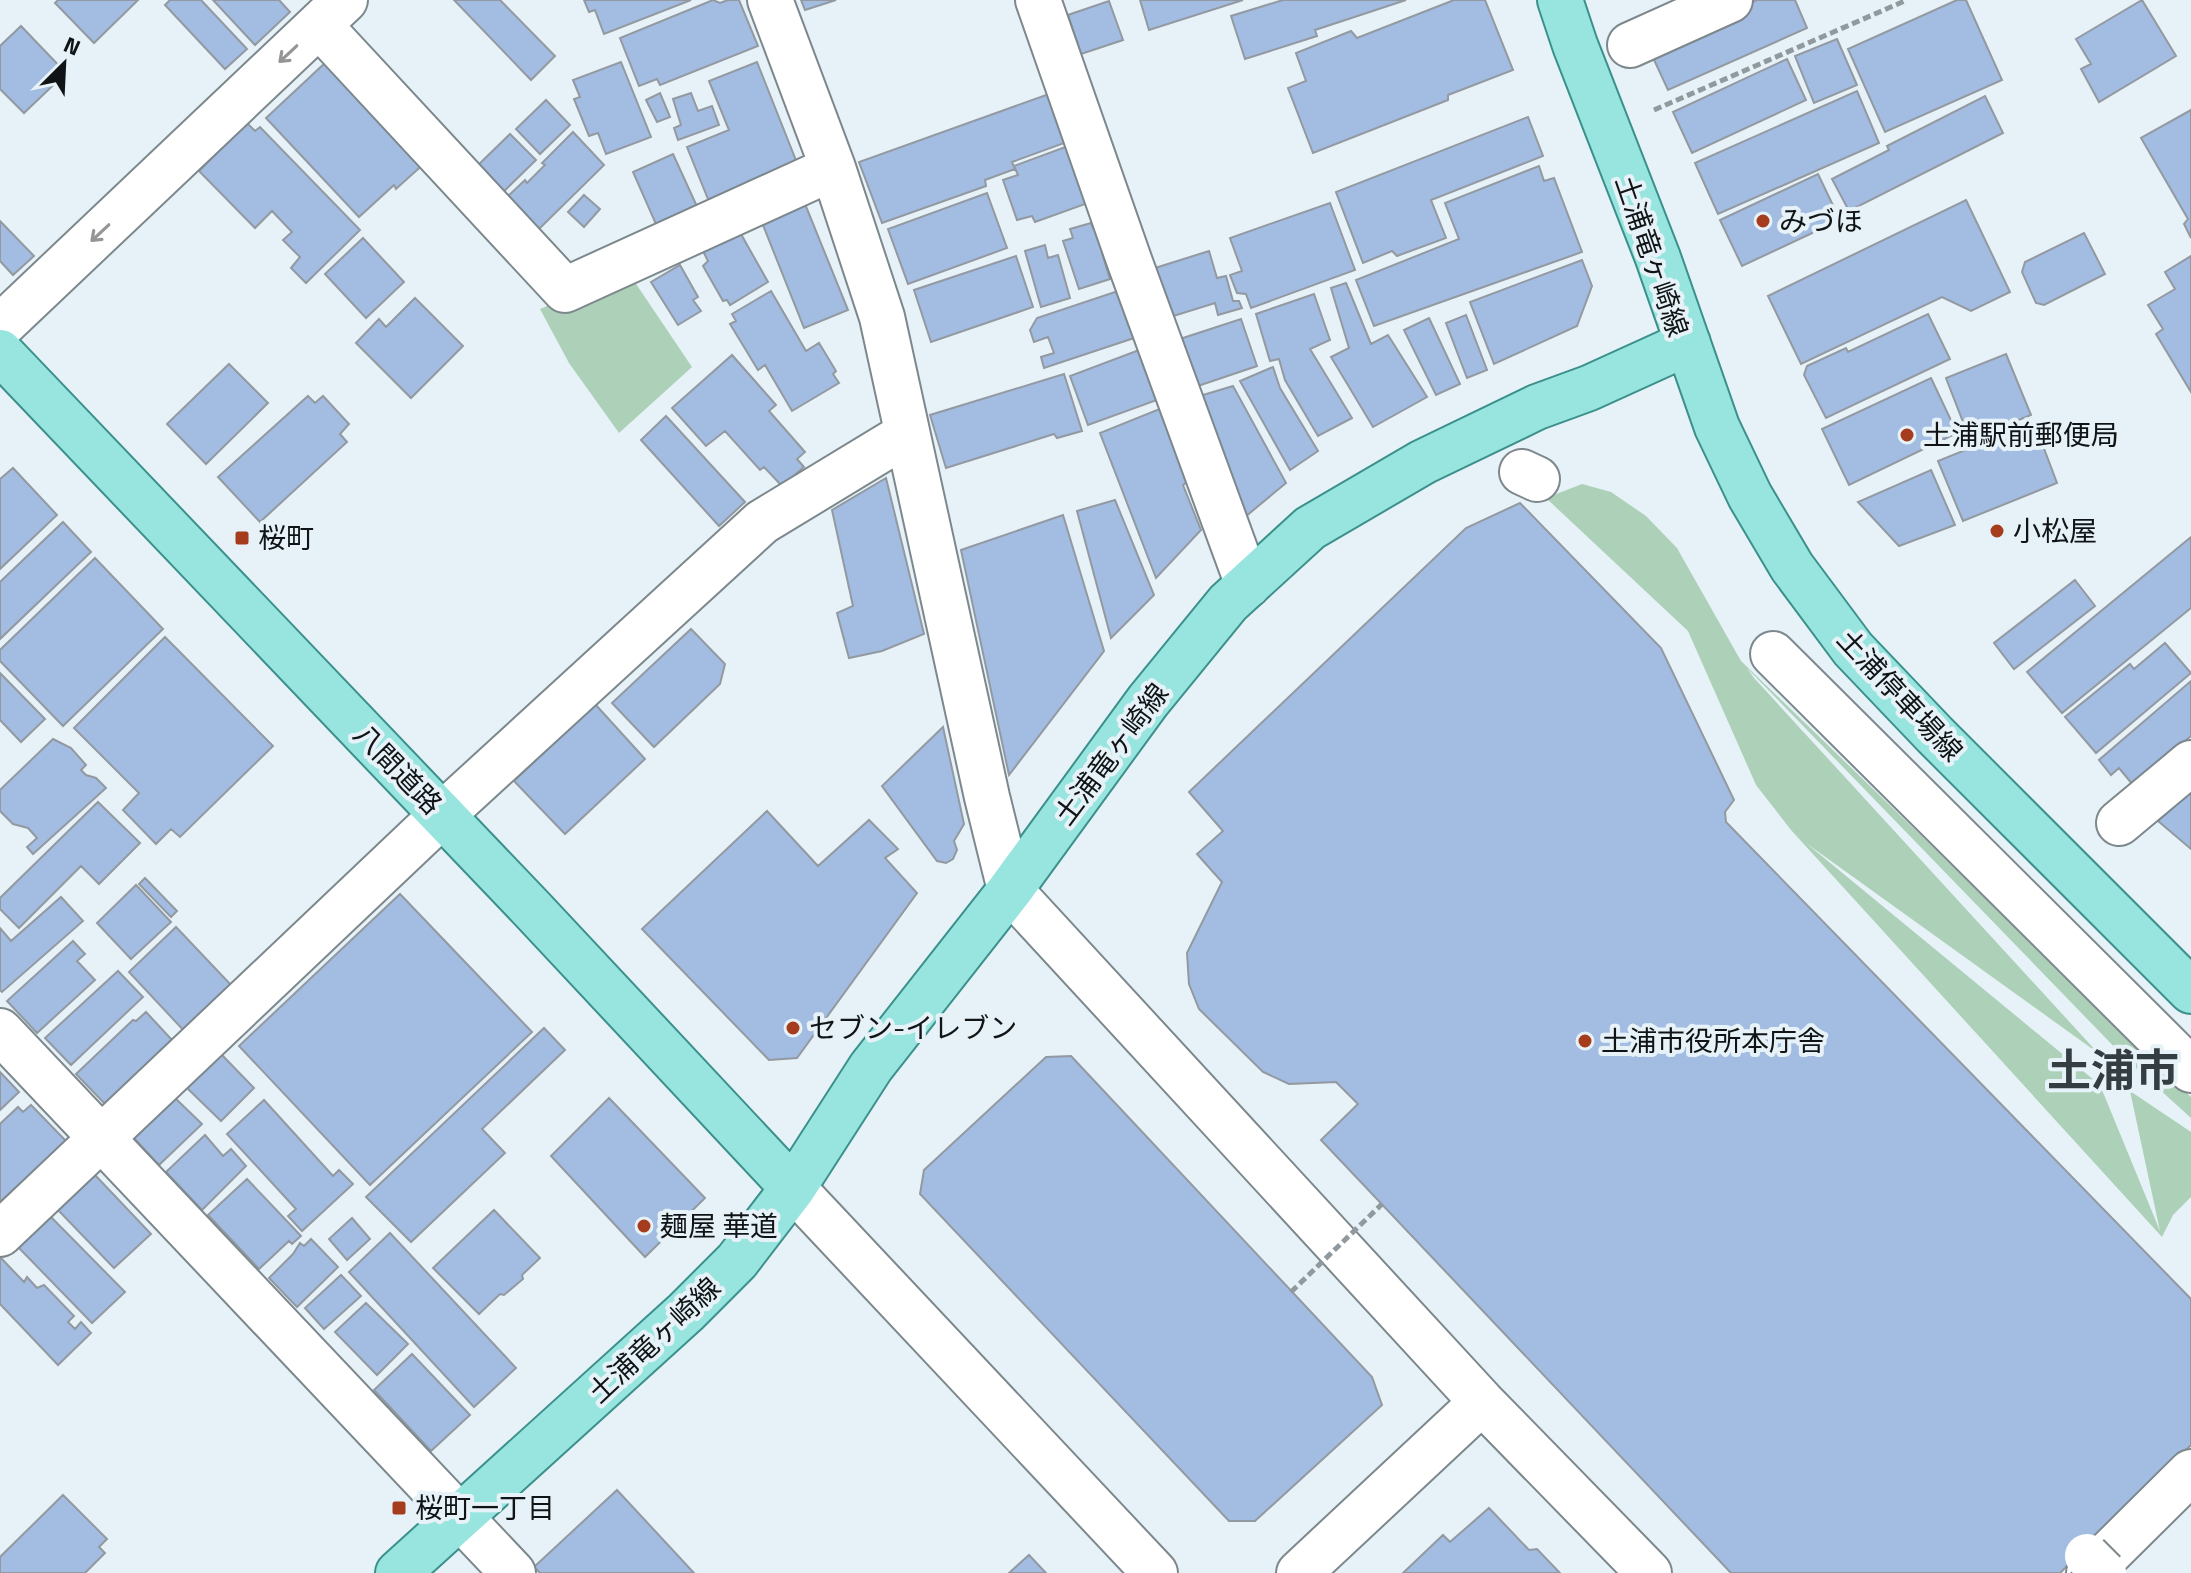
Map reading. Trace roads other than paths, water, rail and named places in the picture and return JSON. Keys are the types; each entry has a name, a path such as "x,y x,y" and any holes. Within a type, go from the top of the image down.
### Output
{"main road":[{"name":"土浦竜ヶ崎線","path":"398,1573 686,1312 737,1261 793,1188 871,1067 1010,890 1148,701 1228,603 1310,528 1423,462 1537,407 1589,388 1688,343 1560,0"},
{"name":"土浦停車場線","path":"1688,343 1717,427 1750,496 1792,567 1853,649 2191,991"},
{"name":"八間道路","path":"0,352 793,1188"}],"street":[{"path":"770,0 833,168 882,317 1010,890 1482,1402 1649,1573"},
{"path":"1038,0 1248,585"},
{"path":"1630,45 1730,0"},
{"path":"0,327 325,11 565,290 833,168"},
{"path":"0,1234 442,815 762,522 907,434"},
{"path":"1773,654 2191,1070"},
{"path":"2119,823 2191,763"},
{"path":"0,1031 513,1573"},
{"path":"793,1188 1155,1573"},
{"path":"1299,1573 1482,1402"},
{"path":"2098,1569 2191,1472"},
{"path":"2098,1569 2191,1497"}],"place":[{"name":"みづほ","path":"1763,221"},
{"name":"土浦駅前郵便局","path":"1907,435"},
{"name":"小松屋","path":"1997,531"},
{"name":"桜町","path":"242,538"},
{"name":"セブン-イレブン","path":"793,1028"},
{"name":"土浦市役所本庁舎","path":"1585,1041"},
{"name":"麺屋 華道","path":"644,1226"},
{"name":"桜町一丁目","path":"399,1508"}],"district":[{"name":"土浦市","path":"2113,1071"}]}
